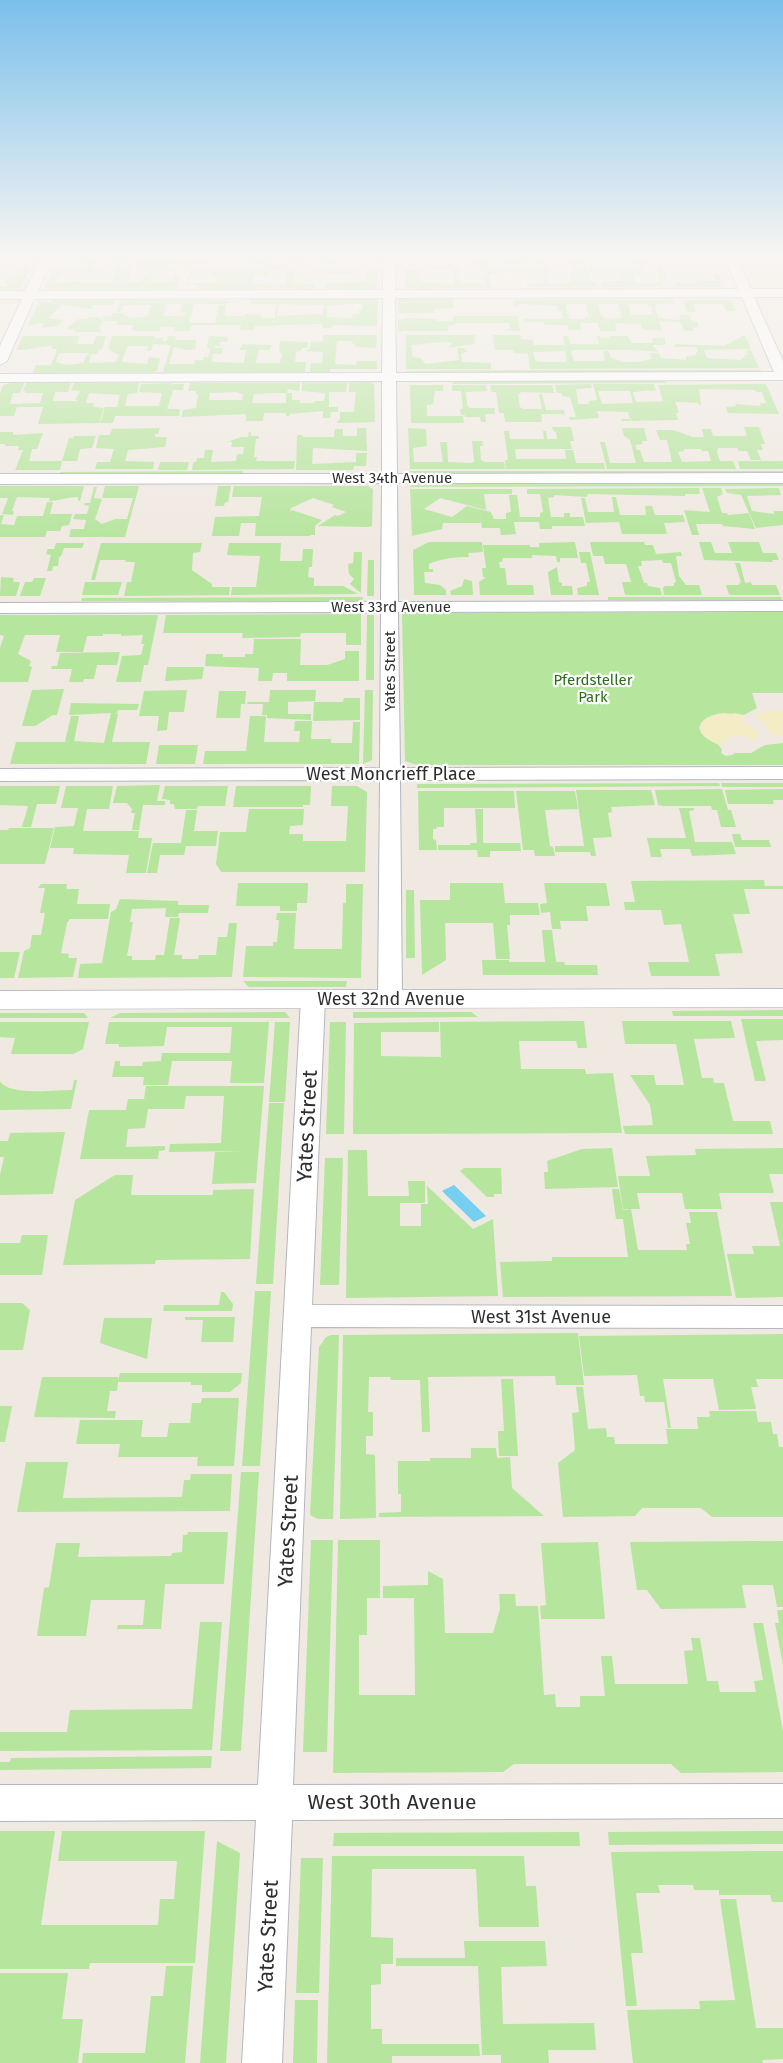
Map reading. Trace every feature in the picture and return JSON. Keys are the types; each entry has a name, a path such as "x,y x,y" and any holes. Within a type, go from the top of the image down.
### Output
{"street":[{"name":"Yates Street","path":"389,350 390,999"},
{"path":"0,378 783,376 772,350"},
{"name":"West 34th Avenue","path":"0,479 783,478"},
{"name":"West 33rd Avenue","path":"0,608 783,606"},
{"name":"West Moncrieff Place","path":"0,775 783,773"},
{"name":"West 32nd Avenue","path":"0,1000 783,998"},
{"name":"Yates Street","path":"262,2063 313,999"},
{"name":"West 31st Avenue","path":"298,1316 783,1317"},
{"name":"West 30th Avenue","path":"0,1803 783,1801"}],"green space":[{"path":"57,350 99,350 97,354 91,354 89,363 116,362 119,355 110,350 126,350 121,362 147,364 149,357 160,358 157,371 153,372 33,373 36,365 51,365","holes":["59,353 88,353 83,363 66,365 56,362"]},
{"path":"169,350 173,350 169,364 194,364 195,360 203,360 204,357 208,357 210,350 223,350 222,354 213,354 212,362 244,363 246,350 259,350 256,363 280,363 282,353 279,353 279,350 301,350 296,352 295,362 306,362 305,372 163,372"},
{"path":"336,350 335,364 356,365 357,361 377,361 377,369 330,369 330,372 310,372 311,363 322,363 323,352 304,351"},
{"path":"406,350 412,350 413,357 421,358 424,363 428,364 459,360 457,350 468,352 461,353 462,362 491,363 491,369 406,369"},
{"path":"513,350 565,350 533,352 535,360 538,362 567,362 565,350 572,350 574,361 605,361 603,351 609,351 611,358 623,362 639,362 652,359 650,353 659,353 661,358 686,360 686,357 695,355 698,350 704,350 707,358 742,360 741,358 745,358 744,355 748,355 746,350 751,350 759,368 530,369 528,354 514,353"},
{"path":"638,350 657,350 658,352"},
{"path":"552,370 761,370 762,372 553,372"},
{"path":"552,370 552,372 407,373 407,371"},
{"path":"454,381 665,381 666,383 452,384"},
{"path":"367,382 374,384 375,422 337,423 340,418 340,412 354,412 356,392 349,392 349,383"},
{"path":"24,383 20,393 13,393 10,404 40,403 43,393 25,393 26,391 23,391 26,383 71,383 68,392 55,392 53,401 78,401 75,399 81,391 71,390 74,383 139,383 137,393 128,394 125,406 159,406 162,393 139,392 141,384 172,383 172,386 173,384 184,384 183,390 173,390 167,409 180,409 179,416 115,416 113,423 100,423 105,407 117,407 120,395 89,393 86,403 94,403 93,407 104,408 99,423 38,424 43,407 17,407 14,416 0,416 0,394 3,385"},
{"path":"190,383 300,383 299,391 288,389 287,393 292,393 292,400 300,400 300,403 314,403 315,401 324,401 325,393 302,391 302,383 347,383 346,392 329,392 329,407 338,407 338,412 331,412 330,418 323,418 323,411 290,414 289,416 286,416 286,413 264,413 263,421 246,421 246,414 182,417 183,410 196,408 198,394 196,394 196,391 188,391","holes":["236,392 243,394 242,400 209,400 210,393","286,393 286,403 252,403 254,394"]},
{"path":"591,384 592,388 576,389 578,404 589,404 589,401 597,400 593,384 654,384 656,390 633,392 636,402 675,401 679,413 676,413 678,420 622,421 621,419 630,419 628,412 597,411 599,418 569,420 569,417 576,417 570,397 557,393 555,385","holes":["598,391 630,391 633,403 602,404"]},
{"path":"766,384 779,414 728,413 726,407 736,406 735,404 761,406 760,403 766,403 762,392 756,392 755,390 699,389 701,405 699,405 698,403 663,401 658,385"},
{"path":"410,385 443,385 443,391 435,391 433,404 427,405 427,416 463,416 464,423 411,423"},
{"path":"452,385 486,385 487,391 466,392 467,405 470,408 494,408 495,414 485,414 486,422 481,422 480,417 465,417 465,415 461,415 460,409 463,409 461,391 452,391"},
{"path":"490,385 552,385 554,393 520,392 521,394 518,394 520,407 523,409 542,409 539,394 542,394 546,410 564,410 565,415 541,414 542,422 505,422 504,413 499,413 496,392 491,392"},
{"path":"552,427 571,427 574,441 570,441 572,449 515,449 516,459 566,459 565,450 573,450 576,463 604,463 605,469 506,469 505,460 508,460 504,431 509,431 510,439 544,439 543,431 546,431 547,439 557,439 556,432 553,431"},
{"path":"744,427 759,427 765,444 761,444 763,450 757,450 761,460 751,460 747,451 739,451 737,448 718,448 717,452 720,461 733,461 736,469 607,469 600,442 605,442 610,463 636,463 630,440 624,436 622,428 644,428 647,441 642,441 643,444 635,445 637,450 640,450 644,462 672,462 667,440 660,440 656,430 673,430 693,437 704,437 702,429 711,429 713,436 747,436","holes":["684,449 701,449 702,451 708,451 711,461 682,462 678,452 684,451"]},
{"path":"160,428 155,437 167,437 165,447 128,450 125,461 154,462 153,469 95,469 97,462 110,462 114,449 96,448 99,435 110,435 112,429"},
{"path":"357,428 366,428 367,451 313,448 312,464 356,462 356,453 367,453 366,466 354,466 353,470 296,470 297,435 303,435 303,437 334,437 335,429 343,429 343,436 357,436"},
{"path":"408,428 426,429 427,446 413,448 414,462 443,462 440,442 447,442 448,462 471,463 474,462 472,441 482,441 483,446 480,446 481,460 485,462 504,462 505,469 410,469"},
{"path":"0,432 13,432 13,435 43,433 37,449 32,449 29,461 62,461 60,470 15,470 23,450 18,450 19,446 0,444"},
{"path":"249,432 251,432 251,436 259,436 259,439 256,439 254,457 257,457 256,461 295,461 294,469 192,470 193,462 196,462 197,458 204,458 205,450 213,450 211,462 236,461 237,454 243,454 244,447 231,447 232,442 227,442 241,437 248,437"},
{"path":"74,436 96,436 92,448 80,449 77,461 62,461 69,438"},
{"path":"738,461 783,461 783,469 740,469"},
{"path":"160,462 189,462 187,470 158,470"},
{"path":"243,471 243,474 60,474 60,472"},
{"path":"409,471 783,471 783,473 409,474"},
{"path":"410,484 783,484 783,486 410,487"},
{"path":"0,486 84,486 80,501 78,501 78,497 49,501 50,498 17,497 12,511 14,511 13,515 2,514 8,498 0,498"},
{"path":"105,486 139,486 125,537 69,537 71,529 84,529 86,520 73,519 75,514 87,514 89,506 84,505 85,503 90,503 94,487 97,487 94,498 102,499 95,519 102,524 115,519 127,519 133,498 102,498"},
{"path":"218,486 231,486 228,502 225,502 224,506 215,506"},
{"path":"234,486 368,486 373,489 372,526 318,526 335,515 338,516 346,512 332,507 334,505 313,498 291,508 290,512 292,510 322,520 315,526 315,535 255,536 256,523 241,523 239,536 212,536 215,517 259,516 262,497 232,497"},
{"path":"699,488 700,494 685,494 685,496 588,494 586,497 554,495 554,497 548,498 551,517 564,517 564,513 570,513 570,517 583,517 585,526 552,526 552,529 540,529 539,522 514,522 516,534 501,535 500,528 482,528 480,514 481,523 443,523 442,529 412,536 410,489 512,489 512,494 484,494 486,510 440,498 424,509 452,517 467,506 491,512 494,519 506,519 506,513 511,512 509,495 517,495 520,517 540,517 540,513 543,512 540,494 527,494 527,489"},
{"path":"702,488 721,488 723,494 717,497 722,513 727,513 728,515 749,513 755,529 723,526 722,524 696,524 699,535 692,535 684,510 710,512"},
{"path":"779,488 781,495 747,496 752,511 774,514 774,511 783,511 783,525 756,528 741,495 727,493 725,489"},
{"path":"612,497 616,497 620,515 646,515 645,506 652,506 655,515 683,515 685,522 664,523 667,534 622,534 619,522 586,523 581,498 585,498 588,512 614,512"},
{"path":"47,502 53,502 50,514 72,514 69,525 62,526 60,531 47,531 45,537 0,537 0,515 4,515 1,524 14,525 17,516 43,516"},
{"path":"429,542 482,542 483,552 468,553 469,557 449,558 429,564 429,569 433,569 433,572 424,572 425,583 440,585 446,590 446,595 414,595 413,550"},
{"path":"575,542 578,558 560,558 560,562 557,562 556,556 532,555 532,558 503,558 502,562 499,562 500,568 505,568 507,585 533,585 534,595 480,595 479,582 486,577 483,577 482,568 486,568 483,545 529,545 530,547 539,547 539,543"},
{"path":"590,542 644,542 645,545 653,545 656,554 681,552 682,556 676,556 679,576 686,585 699,585 702,595 664,595 663,588 665,586 674,586 676,582 671,563 663,563 662,560 641,561 642,566 638,566 644,583 647,583 648,586 660,588 662,595 625,595 622,582 631,582 626,564 605,564 603,556 593,556"},
{"path":"699,542 711,542 715,553 732,553 728,542 759,542 763,553 776,553 779,560 772,560 773,562 704,560"},
{"path":"56,543 84,543 82,548 64,548 59,557 58,566 53,566 52,571 47,571 51,555 46,554 48,549 54,549"},
{"path":"101,543 202,543 200,552 193,553 192,570 212,584 212,587 230,587 229,595 124,596 127,582 131,582 135,562 100,560 95,580 91,580"},
{"path":"229,543 281,543 280,561 302,561 303,549 313,549 312,567 309,567 308,577 314,578 314,586 343,586 358,594 231,595 232,587 256,587 260,556 227,555"},
{"path":"354,552 362,552 361,593 350,584 354,579 349,574 348,564 353,563"},
{"path":"579,552 590,552 599,595 578,595 577,588 587,586 587,582 590,582 586,563 581,563"},
{"path":"368,560 374,560 374,596 367,596"},
{"path":"735,563 740,563 745,583 751,582 752,585 776,585 780,595 729,595 726,585 738,585 741,582"},
{"path":"557,567 559,582 562,583 562,586 572,586 573,595 551,595 548,572"},
{"path":"1,577 14,578 13,582 20,582 16,596 0,596"},
{"path":"34,578 46,578 40,596 20,596 25,582 32,582"},
{"path":"464,579 472,581 473,595 451,595 450,591 462,586"},
{"path":"85,582 122,582 118,595 82,595"},
{"path":"363,597 362,601 81,601 82,598"},
{"path":"608,597 781,597 782,600 608,600"},
{"name":"Pferdsteller Park","path":"783,612 783,693 752,693 757,708 744,715 734,713 699,727 706,737 718,744 722,749 721,753 726,756 735,753 751,753 765,745 783,743 783,765 417,765 405,761 402,613"},
{"path":"361,614 361,645 346,645 346,633 301,633 300,637 242,638 243,633 163,633 166,615"},
{"path":"0,615 158,615 148,665 144,665 141,682 116,682 122,656 141,655 144,644 141,644 143,635 121,636 121,634 103,634 103,636 87,636 83,652 56,652 60,635 25,635 18,654 31,661 29,666 32,667 28,682 0,682 0,648 4,636 0,635"},
{"path":"367,615 374,615 374,680 366,680"},
{"path":"254,639 301,639 300,665 327,665 345,659 345,651 359,651 359,681 287,681 287,673 273,673 272,681 258,681 259,668 205,666 206,654 223,654 223,657 245,657 245,654 253,654"},
{"path":"120,652 117,665 97,665 94,679 84,679 83,682 69,682 72,669 51,669 52,666 57,666 60,653"},
{"path":"167,667 204,667 202,679 165,681"},
{"path":"64,689 57,715 53,715 35,726 22,726 32,690"},
{"path":"187,690 184,712 169,712 167,730 157,731 159,716 139,716 144,691"},
{"path":"270,690 316,690 315,701 288,702 288,714 311,714 311,720 267,718 267,715 262,715 263,704 247,704 248,702 269,702"},
{"path":"365,690 373,690 372,760 363,764"},
{"path":"219,691 246,691 245,704 241,704 240,718 216,718"},
{"path":"344,698 360,698 360,720 313,721 314,702 343,702"},
{"path":"71,703 139,704 137,710 118,710 117,713 114,713 118,714 112,742 150,742 146,764 10,764 16,742 65,742 71,716 79,716 74,741 104,743 111,713 69,715"},
{"path":"250,716 266,716 264,742 299,742 300,731 294,731 295,721 312,721 311,739 331,739 331,743 352,743 353,722 360,722 359,764 203,764 205,751 246,751"},
{"path":"159,745 198,745 195,764 156,764"},
{"path":"719,783 720,786 417,788 417,784"},
{"path":"721,783 783,783 783,787 722,787"},
{"path":"160,785 157,801 165,801 165,805 143,805 139,830 132,830 135,813 131,813 132,809 127,803 113,803 117,786"},
{"path":"0,786 60,786 56,804 37,804 31,827 22,827 28,806 0,805"},
{"path":"66,786 113,786 109,809 87,809 83,831 139,831 138,838 152,838 146,873 126,873 129,855 73,854 74,848 50,848 55,827 76,826 74,826 78,808 61,808"},
{"path":"165,786 228,786 225,806 198,806 197,809 175,809 174,804 170,804 170,800 162,799"},
{"path":"236,786 311,786 310,805 303,805 303,807 233,807"},
{"path":"332,786 357,786 367,792 365,872 221,872 216,864 220,832 246,832 249,809 304,809 303,825 290,826 289,834 303,834 303,841 346,841 348,806 331,806"},
{"path":"722,789 728,810 731,810 736,827 721,827 717,810 712,810 711,806 658,805 655,790"},
{"path":"783,789 783,800 773,800 774,804 728,804 725,790"},
{"path":"576,790 651,790 655,805 611,807 612,812 608,813 612,837 593,838 596,856 591,856 590,852 555,852 555,846 584,846"},
{"path":"418,791 514,791 515,808 444,808 444,827 433,829 433,839 436,840 437,850 419,850"},
{"path":"516,791 575,791 578,809 545,810 550,846 553,847 555,856 535,856 534,850 523,850"},
{"path":"679,808 694,808 694,810 689,811 695,842 732,842 736,854 692,856 690,849 660,849 662,857 651,857 647,838 686,838"},
{"path":"475,809 483,809 483,843 520,843 521,851 490,851 490,857 478,857 477,850 438,850 438,845 470,845 470,843 477,843"},
{"path":"186,810 197,810 194,831 218,831 216,846 186,846 184,855 160,855 157,873 147,873 153,843 181,843"},
{"path":"9,828 54,828 45,864 0,864 0,830 8,830"},
{"path":"732,834 740,834 742,840 769,840 771,847 735,847"},
{"path":"764,880 765,886 783,886 783,889 744,889 750,914 733,914 743,953 715,954 720,976 651,976 648,962 689,962 681,924 664,925 661,910 625,910 624,902 635,902 631,881"},
{"path":"238,883 308,883 307,903 297,903 297,911 280,911 280,906 236,906"},
{"path":"450,883 503,883 505,903 538,903 540,915 510,915 510,925 507,925 510,959 496,959 493,923 445,923 446,960 422,975 420,900 450,900"},
{"path":"544,883 606,883 610,906 586,906 588,921 560,921 561,929 552,929 550,912 541,913 540,904 547,903"},
{"path":"41,884 67,884 66,889 79,889 77,904 110,904 108,919 70,919 67,923 61,953 69,954 68,958 77,958 73,977 18,978 24,951 30,948 32,935 41,935 45,913 40,913 45,888 38,888"},
{"path":"346,884 363,884 361,978 243,977 246,946 273,946 273,942 277,942 279,920 276,920 277,913 296,913 294,949 342,949 343,903 346,903"},
{"path":"406,890 414,890 415,958 406,958"},
{"path":"120,899 178,901 178,905 209,905 208,913 179,913 178,917 165,917 166,908 132,909 130,922 133,922 127,956 132,956 132,960 155,960 156,955 164,955 170,918 180,918 174,955 182,955 182,959 198,959 199,955 216,955 218,937 227,937 229,923 237,923 232,977 78,978 80,964 102,963 111,912 116,909"},
{"path":"542,930 552,930 556,962 564,962 565,965 597,965 598,975 483,975 482,960 545,962"},
{"path":"0,952 20,952 14,978 0,978"},
{"path":"243,981 347,981 346,987 249,987"},
{"path":"783,1010 783,1016 673,1016 672,1011"},
{"path":"285,1012 290,1018 110,1018 120,1013"},
{"path":"353,1012 471,1012 478,1017 353,1018"},
{"path":"0,1013 84,1013 88,1018 0,1018"},
{"path":"741,1019 783,1019 783,1040 756,1041 766,1081 755,1081"},
{"path":"584,1021 587,1048 578,1048 576,1041 519,1041 521,1069 585,1069 586,1074 613,1073 622,1133 353,1134 354,1023 439,1022 439,1032 381,1032 381,1056 441,1057 440,1022"},
{"path":"622,1021 731,1021 735,1038 694,1039 702,1078 713,1078 714,1083 724,1083 733,1121 770,1121 773,1134 625,1134 623,1126 653,1125 650,1105 630,1075 654,1075 656,1085 684,1085 676,1044 625,1044"},
{"path":"0,1022 89,1022 83,1049 73,1054 11,1054 15,1038 0,1037"},
{"path":"109,1022 269,1022 264,1083 230,1083 232,1061 172,1061 168,1085 143,1085 144,1077 112,1077 115,1061 120,1061 120,1066 142,1066 143,1062 161,1061 162,1053 230,1053 232,1027 167,1027 164,1046 119,1047 119,1044 105,1044"},
{"path":"275,1022 290,1022 285,1102 269,1102"},
{"path":"330,1022 346,1022 344,1134 326,1134"},
{"path":"74,1080 77,1080 71,1109 0,1110 0,1081 12,1089 44,1091 72,1090"},
{"path":"146,1086 264,1086 256,1183 212,1184 215,1152 247,1151 169,1152 170,1144 221,1143 224,1096 186,1096 184,1109 148,1109 145,1128 128,1129 126,1147 165,1146 165,1150 159,1151 158,1159 80,1159 89,1110 126,1110 128,1099 144,1099"},
{"path":"269,1103 284,1103 273,1284 256,1284"},
{"path":"65,1132 53,1194 0,1195 0,1175 4,1157 0,1157 0,1141 8,1141 10,1133"},
{"path":"612,1148 618,1187 545,1189 544,1172 548,1172 547,1161 582,1149"},
{"path":"783,1148 783,1174 769,1174 774,1193 719,1193 722,1209 685,1209 682,1193 637,1193 640,1209 623,1209 618,1176 650,1176 646,1156 696,1155 695,1149"},
{"path":"348,1150 367,1150 368,1196 409,1196 408,1181 425,1181 425,1203 400,1203 400,1226 421,1226 421,1204 428,1204 427,1186 473,1229 493,1219 498,1296 346,1298"},
{"path":"325,1158 343,1158 339,1285 320,1285"},
{"path":"464,1168 501,1168 502,1194 494,1194 494,1197 487,1197 460,1171"},
{"path":"115,1175 133,1175 131,1195 213,1195 213,1190 254,1189 250,1259 156,1260 155,1264 63,1265 75,1200"},
{"path":"612,1189 619,1189 623,1210 631,1209 638,1250 687,1250 686,1244 690,1244 686,1223 691,1223 689,1212 717,1212 732,1296 503,1297 500,1262 552,1261 552,1257 628,1257 623,1219 616,1219"},
{"path":"770,1202 783,1202 783,1297 736,1298 727,1254 754,1254 752,1246 780,1246"},
{"path":"22,1235 48,1235 42,1275 0,1275 0,1243 20,1243"},
{"path":"255,1291 271,1291 260,1466 242,1466"},
{"path":"221,1292 224,1292 233,1304 232,1311 163,1311 164,1305 219,1305"},
{"path":"0,1303 22,1303 30,1310 23,1350 0,1350"},
{"path":"185,1317 235,1317 233,1342 201,1342 203,1320 185,1320"},
{"path":"104,1318 152,1318 147,1359 100,1343"},
{"path":"578,1333 584,1385 556,1385 555,1376 428,1377 430,1432 422,1432 420,1380 391,1380 390,1377 369,1377 368,1412 373,1412 373,1436 366,1436 366,1454 375,1455 376,1518 340,1519 343,1335"},
{"path":"783,1334 783,1379 756,1379 758,1387 751,1387 756,1409 719,1410 713,1379 663,1379 671,1428 668,1428 664,1402 645,1402 644,1396 640,1396 637,1375 584,1376 579,1336"},
{"path":"339,1335 333,1519 318,1519 310,1515 319,1347 326,1337"},
{"path":"120,1373 242,1373 241,1383 230,1392 202,1392 202,1385 191,1385 191,1382 118,1382 117,1391 110,1391 107,1411 116,1411 115,1418 34,1417 42,1377 118,1377 118,1381"},
{"path":"501,1379 513,1379 518,1456 499,1456 498,1431 504,1431"},
{"path":"576,1387 583,1387 588,1429 606,1428 607,1437 614,1437 615,1444 668,1444 666,1429 698,1429 697,1417 710,1417 709,1411 756,1411 758,1422 771,1422 773,1434 777,1434 779,1447 783,1447 783,1517 712,1517 701,1508 642,1508 635,1516 563,1517 558,1463 575,1450 572,1413 579,1412"},
{"path":"202,1398 239,1398 234,1466 197,1466 198,1457 118,1457 120,1444 76,1444 80,1420 143,1420 141,1437 167,1437 169,1423 190,1423 192,1403 201,1403"},
{"path":"0,1406 12,1406 5,1442 0,1442"},
{"path":"471,1448 496,1448 497,1458 510,1457 512,1488 544,1516 379,1517 379,1513 401,1512 401,1494 398,1494 398,1461 430,1461 430,1458 471,1458"},
{"path":"26,1462 68,1462 63,1498 182,1497 184,1480 190,1480 191,1474 232,1474 230,1511 17,1512"},
{"path":"241,1472 259,1472 241,1751 220,1751"},
{"path":"188,1532 228,1532 224,1584 165,1584 161,1629 117,1629 118,1625 143,1625 145,1600 91,1600 86,1636 37,1636 44,1588 49,1587 56,1543 80,1543 78,1557 171,1556 172,1553 182,1552 183,1535 187,1535"},
{"path":"311,1540 333,1540 327,1752 303,1752"},
{"path":"338,1540 380,1540 380,1598 367,1598 367,1635 359,1635 359,1695 415,1695 414,1598 383,1598 383,1586 428,1585 428,1571 443,1579 445,1633 493,1633 500,1609 499,1594 515,1594 516,1606 538,1606 544,1695 555,1694 556,1707 580,1707 580,1696 605,1696 601,1656 612,1656 615,1684 688,1684 684,1651 693,1650 691,1638 700,1638 707,1681 718,1681 720,1692 756,1692 754,1681 763,1680 753,1623 763,1623 783,1731 783,1772 681,1773 671,1764 514,1764 503,1772 333,1773"},
{"path":"783,1541 783,1607 777,1607 773,1585 742,1585 746,1608 661,1609 647,1590 637,1590 630,1542"},
{"path":"598,1542 605,1619 541,1619 540,1606 546,1605 541,1543"},
{"path":"777,1610 783,1610 783,1665 775,1623 779,1623"},
{"path":"200,1622 222,1622 212,1750 0,1751 0,1732 67,1732 70,1710 192,1709"},
{"path":"212,1756 211,1768 0,1770 0,1762 10,1762 11,1758"},
{"path":"0,1831 55,1831 41,1925 158,1925 160,1899 174,1899 177,1861 58,1861 62,1831 205,1831 195,1963 90,1963 89,1969 0,1969"},
{"path":"783,1831 783,1844 609,1845 608,1832"},
{"path":"579,1832 580,1846 333,1846 334,1833"},
{"path":"217,1841 240,1853 226,2063 200,2063"},
{"path":"783,1851 783,1902 772,1902 770,1895 719,1895 719,1890 694,1890 693,1885 658,1885 660,1893 636,1893 643,1953 631,1953 637,2006 626,2006 611,1852"},
{"path":"332,1856 524,1856 526,1886 536,1886 539,1927 479,1927 476,1869 372,1869 371,1937 393,1938 393,1964 381,1964 381,1984 371,1985 371,2029 382,2029 382,2044 479,2044 480,2056 392,2056 392,2063 327,2063"},
{"path":"301,1858 323,1858 319,1993 296,1993"},
{"path":"720,1899 736,1899 756,2028 783,2028 783,2059 762,2060 763,2063 633,2063 627,2010 700,2009 699,2001 735,2000"},
{"path":"464,1941 545,1941 547,1966 501,1967 503,2024 594,2023 596,2050 548,2050 549,2063 501,2063 501,2055 482,2055 478,1966 396,1966 396,1958 465,1958"},
{"path":"166,1966 193,1966 185,2063 82,2063 83,2053 145,2053 151,1996 163,1996"},
{"path":"0,1973 68,1973 62,2019 83,2019 78,2063 0,2063"},
{"path":"295,2000 318,2000 317,2063 293,2063"}],"sand":[{"path":"783,711 783,737 769,733 767,726 755,716 764,712"},
{"path":"723,713 744,715 744,723 758,732 759,737 754,740 743,736 732,736 725,740 724,746 707,739 700,729 701,724 705,719"}],"water":[{"path":"454,1185 486,1216 474,1222 442,1191"}]}
